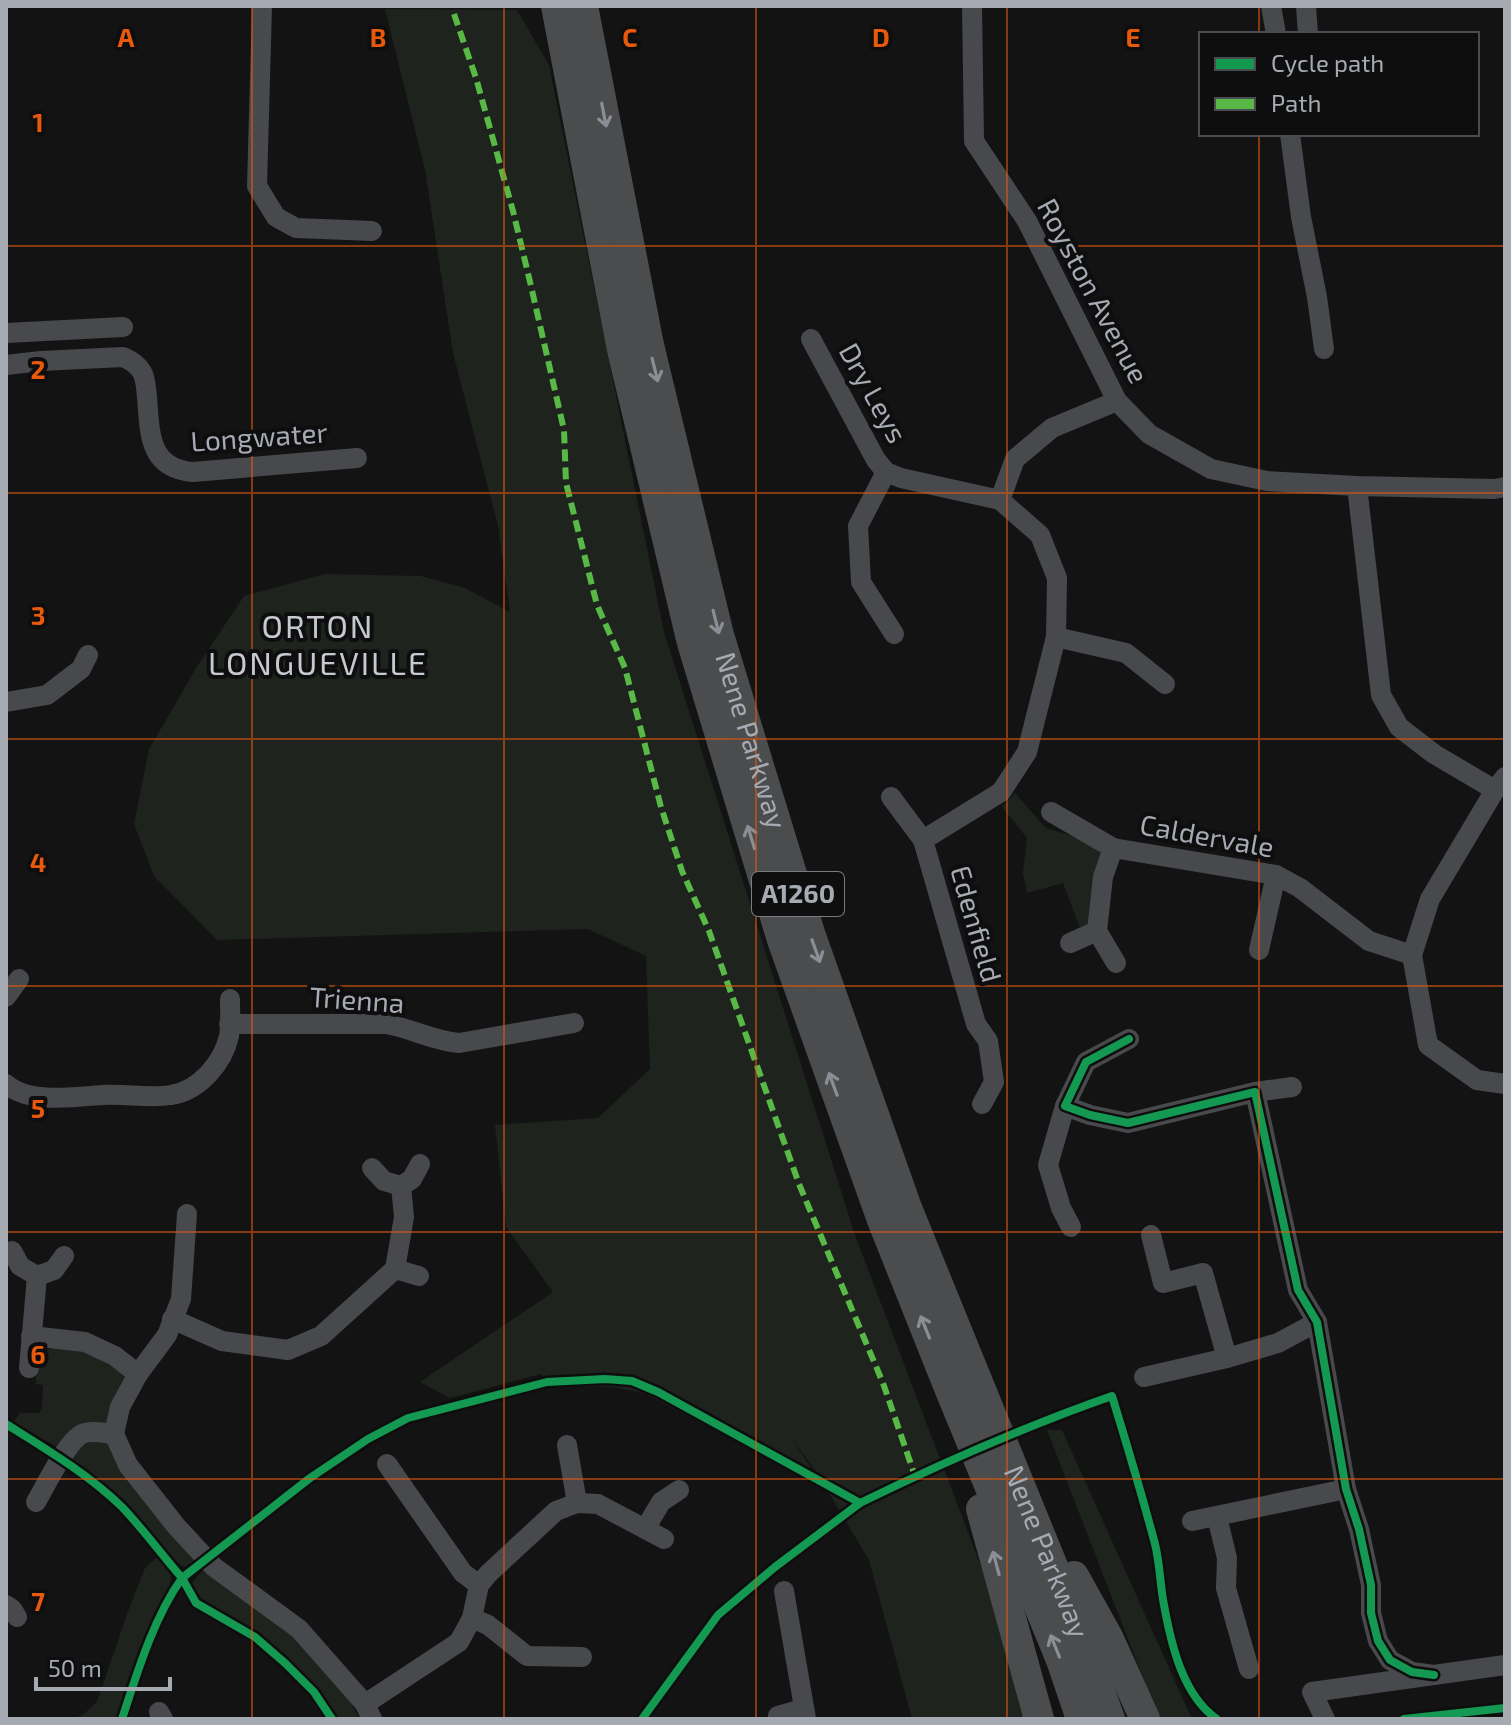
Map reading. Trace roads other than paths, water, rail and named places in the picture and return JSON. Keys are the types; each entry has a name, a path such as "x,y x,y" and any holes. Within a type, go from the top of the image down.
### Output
{"highway":[{"name":"Nene Parkway","path":"556,6 575,39 724,650 810,933 902,1194 1021,1484 1110,1719"},
{"name":"Nene Parkway","path":"583,6 575,39 622,350 692,643 782,940 882,1220 1061,1660 1081,1719"},
{"path":"947,1383 1039,1719"},
{"path":"1021,1484 1108,1637 1145,1719"}],"street":[{"path":"262,6 257,186 276,217 296,228 372,231"},
{"name":"Royston Avenue","path":"972,6 974,141 1027,221 1117,401 1149,434 1211,469 1267,481 1357,486 1505,487"},
{"path":"1271,6 1276,32"},
{"path":"1306,6 1308,32"},
{"path":"1290,136 1324,349"},
{"path":"6,333 123,327"},
{"name":"Dry Leys","path":"811,339 876,460 886,472 1000,500 1040,535 1057,578 1056,637"},
{"name":"Longwater","path":"6,365 123,357 132,361 142,372 146,383 151,438 156,453 165,464 177,471 357,458"},
{"path":"1000,500 1015,459 1024,451 1052,428 1117,401"},
{"name":"Dry Leys","path":"886,472 858,526 861,582 894,634"},
{"path":"1357,486 1381,695 1399,727 1434,754 1500,783 1430,899 1412,955 1428,1045 1477,1080 1505,1084"},
{"path":"1056,637 1126,653 1165,684"},
{"name":"Edenfield","path":"923,840 1001,792 1027,752 1056,637"},
{"path":"6,702 47,695 81,669 88,655"},
{"name":"Edenfield","path":"891,797 923,840 976,1024 988,1041 994,1082 982,1104"},
{"name":"Caldervale","path":"1051,812 1113,848 1276,875 1300,888 1369,941 1412,955"},
{"name":"Caldervale","path":"1097,931 1103,877 1113,848"},
{"path":"1259,950 1276,875"},
{"path":"1070,943 1097,931 1116,963"},
{"path":"6,997 19,979"},
{"path":"6,1084 27,1095 77,1099 105,1095 173,1095 194,1086 214,1069 229,1037 230,999"},
{"name":"Trienna","path":"229,1024 386,1024 402,1026 443,1042 459,1043 574,1023"},
{"path":"1071,1227 1061,1208 1048,1165 1065,1106 1086,1062 1129,1039"},
{"path":"1065,1106 1128,1123 1255,1092 1292,1087"},
{"path":"1255,1092 1298,1290 1317,1322 1346,1489 1359,1529 1371,1585 1371,1613 1378,1641 1390,1660 1412,1672 1434,1675"},
{"path":"372,1168 384,1181 401,1186 412,1179 420,1164"},
{"path":"172,1319 222,1341 288,1350 321,1336 395,1269 404,1217 401,1186"},
{"path":"187,1214 181,1299 167,1335 138,1374 120,1407 114,1434 128,1465 176,1526 214,1567 299,1629 368,1712 459,1642 472,1618 479,1585 556,1511 577,1503 598,1504 664,1539"},
{"path":"1151,1235 1163,1283 1203,1273 1227,1358"},
{"path":"12,1251 20,1266 37,1276 54,1270 64,1256"},
{"path":"395,1269 419,1276"},
{"path":"29,1368 37,1276"},
{"path":"1144,1377 1278,1343 1317,1322"},
{"path":"31,1336 85,1342 115,1356 138,1374"},
{"path":"36,1502 61,1458 82,1434 114,1434"},
{"path":"567,1445 577,1503"},
{"path":"387,1464 463,1573 479,1585"},
{"path":"1192,1521 1346,1489"},
{"path":"645,1529 661,1502 679,1490"},
{"path":"1217,1517 1227,1558 1226,1588 1249,1669"},
{"path":"778,1716 804,1714 784,1591"},
{"path":"472,1618 488,1625 527,1656 582,1657"},
{"path":"1325,1719 1312,1692 1505,1665"}],"district":[{"name":"ORTON LONGUEVILLE","path":"318,646"}]}
